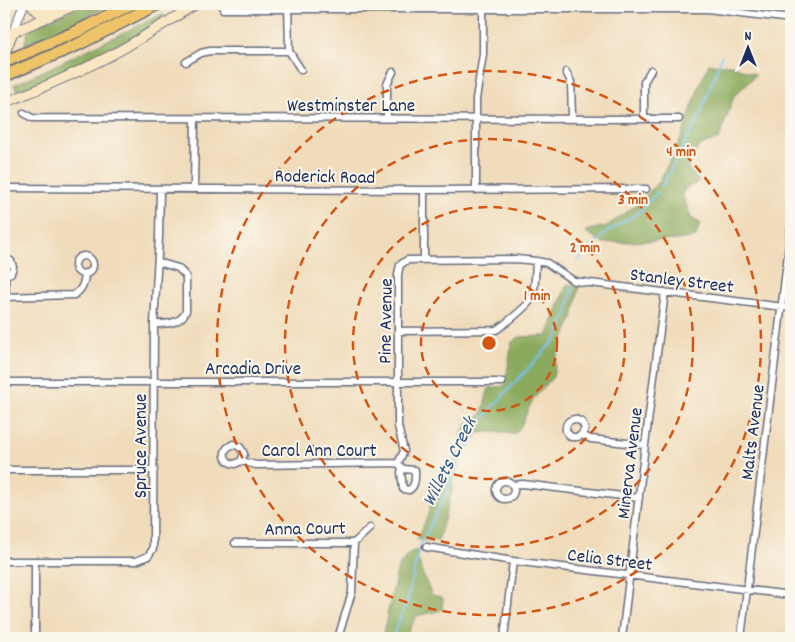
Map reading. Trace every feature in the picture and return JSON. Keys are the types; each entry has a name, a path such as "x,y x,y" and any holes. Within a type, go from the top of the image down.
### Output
{"highway":[{"path":"4,62 78,31 131,4"},
{"path":"4,76 77,45 158,4"}],"main road":[{"path":"31,4 38,12 59,13"},
{"path":"4,36 78,4"},
{"path":"4,103 103,60 196,4"},
{"path":"4,56 13,32"}],"street":[{"path":"13,32 24,4"},
{"path":"476,190 477,87 483,54 483,6"},
{"path":"224,9 483,6 706,9 791,19"},
{"path":"288,7 289,52 301,70"},
{"path":"186,62 201,53 210,51 289,52"},
{"path":"644,118 644,82 651,70"},
{"path":"388,119 387,84 393,72"},
{"path":"566,72 571,82 572,118"},
{"name":"Westminster Lane","path":"24,113 32,118 679,119"},
{"path":"194,188 195,119"},
{"name":"Roderick Road","path":"4,188 646,189"},
{"name":"Spruce Avenue","path":"4,561 133,561 142,560 154,549 154,324 160,189"},
{"path":"424,190 424,260"},
{"name":"Malts Avenue","path":"741,638 791,229"},
{"path":"4,259 10,261 13,267 11,272 4,275 5,297 74,295 80,291 85,273"},
{"name":"Pine Avenue","path":"400,466 404,451 398,426 398,274 400,265 407,260 424,260"},
{"name":"Stanley Street","path":"424,260 536,261 547,263 574,281 791,308"},
{"path":"398,331 496,330 530,301 536,261"},
{"path":"154,324 178,322 186,310 186,276 178,268 158,262"},
{"name":"Minerva Avenue","path":"622,638 645,445 666,292"},
{"name":"Arcadia Drive","path":"4,382 502,382"},
{"path":"581,435 591,439 645,445"},
{"name":"Carol Ann Court","path":"241,460 256,465 400,466"},
{"path":"4,470 154,470"},
{"path":"513,485 523,484 639,498"},
{"name":"Anna Court","path":"235,543 354,542 370,528"},
{"path":"338,638 352,592 354,542"},
{"name":"Celia Street","path":"426,548 513,561 791,595"},
{"path":"35,561 35,638"},
{"path":"504,638 513,561"}],"green space":[{"path":"84,4 112,4 56,32 24,45 29,29"},
{"path":"162,14 166,16 106,55 32,87 17,90 14,85"},
{"path":"709,64 731,65 756,75 734,96 719,139 699,146 687,167 699,182 686,188 682,194 691,218 700,223 696,237 675,240 602,243 585,231 607,226 640,202 660,180 682,136"},
{"path":"567,284 579,287 573,317 557,355 553,377 533,399 520,428 514,434 478,433 454,472 452,491 438,541 417,540 428,515 435,484 445,479 456,455 463,430 467,424 482,414 490,388 505,386 512,342 519,337 547,336"},
{"path":"416,550 422,573 432,595 443,598 442,610 417,616 404,638 382,638 398,567 409,553"}],"waterway":[{"name":"Willets Creek","path":"662,186 701,113 722,55"},
{"name":"Willets Creek","path":"576,262 607,232 638,213 658,192"},
{"name":"Willets Creek","path":"392,638 407,602 419,549 480,422 556,339 566,316 573,288"}]}
